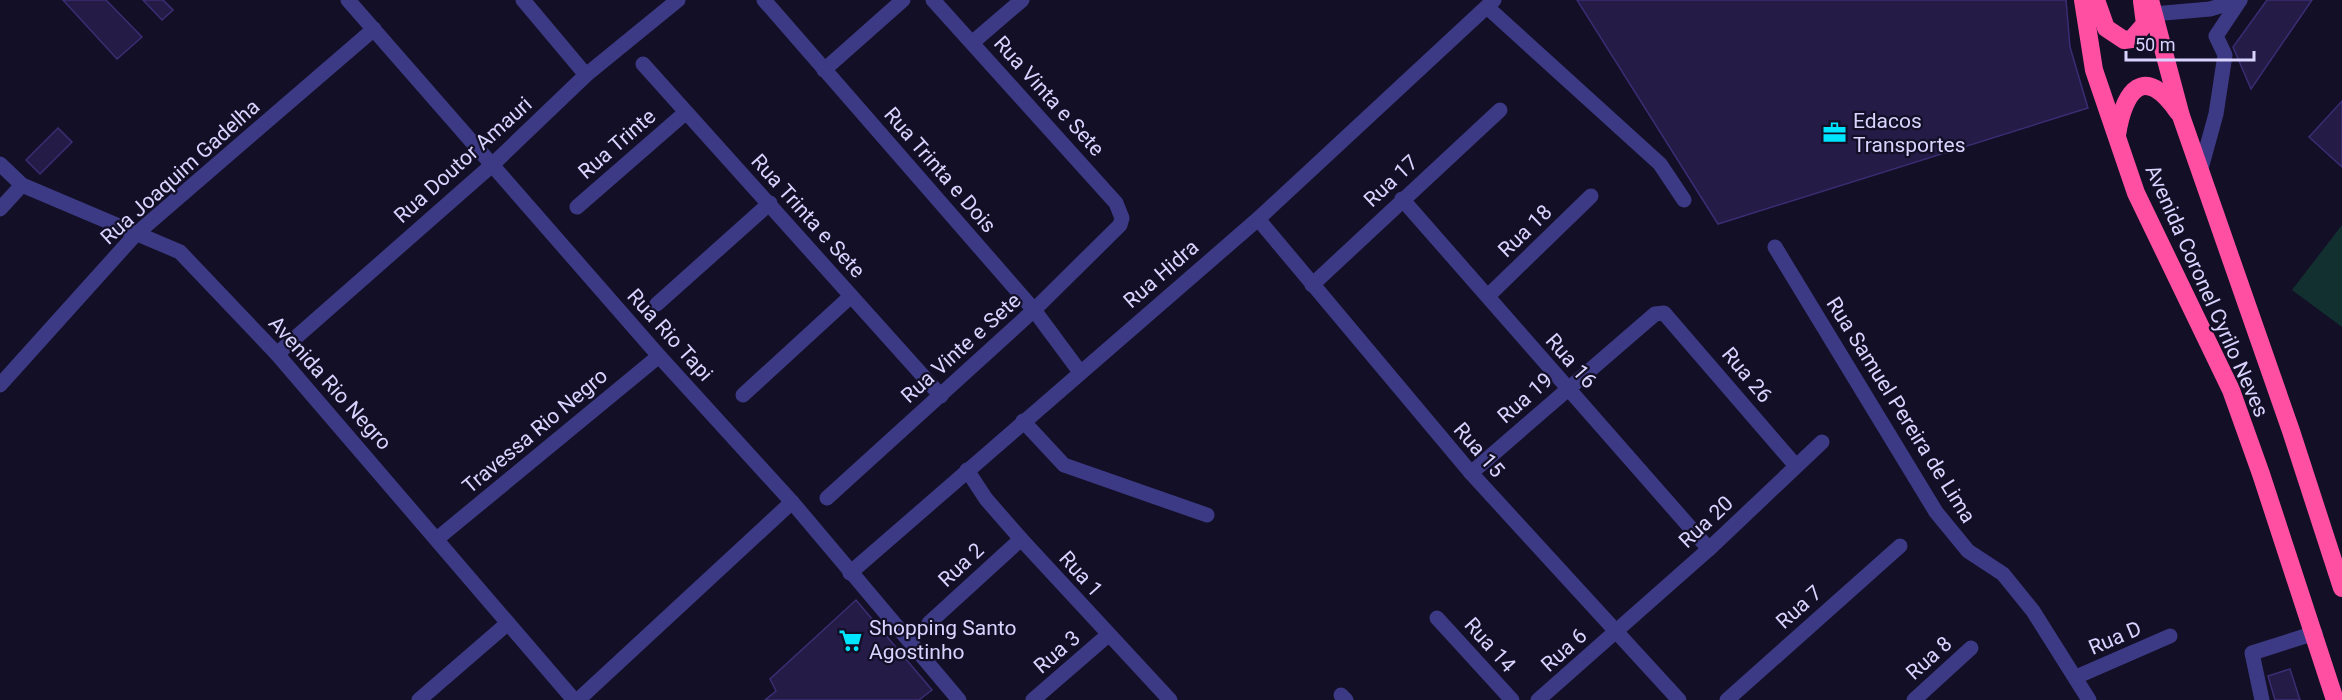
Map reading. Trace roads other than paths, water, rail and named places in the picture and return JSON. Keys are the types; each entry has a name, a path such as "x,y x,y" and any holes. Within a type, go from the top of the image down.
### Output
{"highway":[{"name":"Avenida Coronel Cyrilo Neves","path":"2083,0 2094,70 2136,193 2231,390 2315,633 2335,700"},
{"path":"2096,0 2106,28 2124,40 2132,39 2145,24 2148,5"},
{"name":"Avenida Coronel Cyrilo Neves","path":"2148,5 2181,116 2342,588"},
{"path":"2117,140 2123,105 2134,89 2143,87 2157,90 2181,116"}],"street":[{"name":"Rua Rio Tapi","path":"348,0 659,356 792,502 958,700"},
{"path":"523,0 586,75"},
{"name":"Rua Doutor Amauri","path":"277,354 492,165 586,75 678,0"},
{"name":"Rua Trinta e Dois","path":"764,0 1034,310 1080,372"},
{"path":"824,70 903,0"},
{"name":"Rua Vinta e Sete","path":"933,0 1116,203 1122,218 1120,225"},
{"path":"973,42 1022,0"},
{"path":"2148,5 2210,9 2240,0"},
{"path":"2200,172 2216,114 2225,55 2216,36 2240,0"},
{"path":"1490,3 1659,164 1684,200"},
{"name":"Rua Hidra","path":"850,573 1258,219 1490,3"},
{"name":"Rua Joaquim Gadelha","path":"0,385 135,235 374,29"},
{"name":"Rua Trinta e Sete","path":"643,64 685,113 770,203 940,396"},
{"name":"Rua 17","path":"1312,285 1500,110"},
{"name":"Rua Trinte","path":"577,207 685,113"},
{"name":"Avenida Rio Negro","path":"0,164 22,185 135,235 180,252 277,354 576,700"},
{"path":"0,209 22,185"},
{"name":"Rua 18","path":"1488,296 1591,196"},
{"name":"Rua 16","path":"1402,199 1567,390 1709,549"},
{"path":"657,304 770,203"},
{"name":"Rua 15","path":"1258,219 1471,473 1679,700"},
{"name":"Rua Vinte e Sete","path":"827,498 1034,310 1120,225"},
{"name":"Rua Samuel Pereira de Lima","path":"1775,247 1936,512 1968,551 2003,574 2032,611 2089,700"},
{"path":"743,395 851,296"},
{"name":"Rua 19","path":"1471,473 1655,314 1664,313"},
{"name":"Rua 26","path":"1664,313 1796,466"},
{"name":"Travessa Rio Negro","path":"438,538 659,356"},
{"path":"1023,421 1064,465 1207,514"},
{"name":"Rua 20","path":"1617,631 1709,549 1822,442"},
{"name":"Rua 1","path":"967,470 986,498 1021,538 1170,700"},
{"path":"576,700 792,502"},
{"name":"Rua 2","path":"929,623 1021,538"},
{"name":"Rua 7","path":"1727,700 1900,546"},
{"name":"Rua 14","path":"1437,618 1512,700"},
{"path":"419,700 508,623"},
{"name":"Rua 6","path":"1538,700 1617,631"},
{"path":"2262,700 2252,653 2315,633"},
{"name":"Rua 3","path":"1034,700 1108,635"},
{"name":"Rua D","path":"2076,677 2170,636"},
{"name":"Rua 8","path":"1914,700 1971,648"}],"place":[{"name":"Edacos Transportes","path":"1835,133"},
{"name":"Shopping Santo Agostinho","path":"851,640"}]}
